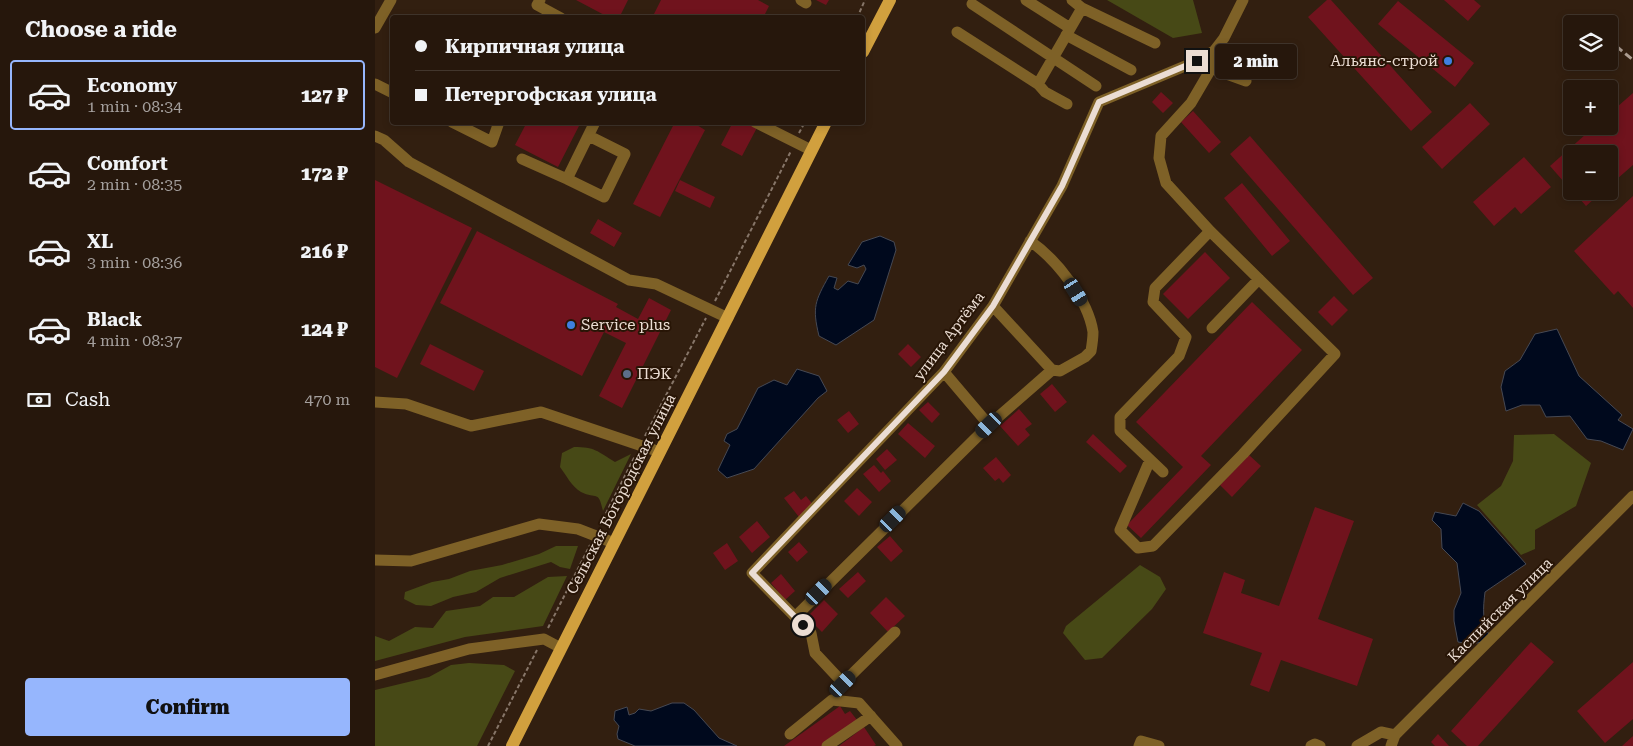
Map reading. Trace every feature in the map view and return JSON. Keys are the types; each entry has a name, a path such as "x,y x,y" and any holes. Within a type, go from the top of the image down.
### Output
{"main road":[{"path":"865,48 890,0"},
{"name":"Сельская Богородская улица","path":"512,746 824,125"}],"street":[{"path":"375,28 391,0"},
{"path":"526,0 539,3 552,15"},
{"path":"1026,0 1068,32 1131,70"},
{"path":"1072,0 1082,8 1155,43"},
{"path":"1150,460 1120,530 1138,548 1153,546 1243,454 1335,354 1210,231 1166,183 1159,158 1161,136 1191,102 1208,74 1214,51 1224,38 1243,0"},
{"path":"972,4 1096,86"},
{"path":"1038,84 1082,8"},
{"path":"957,32 1038,84 1045,92 1067,104"},
{"name":"улица Артёма","path":"795,617 752,573 944,372 993,306 1062,186 1099,102 1197,61 1214,51"},
{"path":"1210,68 1247,81"},
{"path":"375,84 390,92"},
{"path":"458,125 492,142 498,125"},
{"path":"567,179 594,125"},
{"path":"761,125 811,150"},
{"path":"375,136 384,140 409,162 629,280 657,284 728,318"},
{"path":"522,158 604,197 625,154 589,136"},
{"path":"1163,472 1120,431 1120,417 1179,356 1186,337 1153,302 1155,288 1210,231"},
{"path":"993,306 1052,370 1060,371 1085,357 1091,351 1093,332 1085,306 1067,278 1042,250 1030,241"},
{"path":"1212,328 1259,279"},
{"path":"895,632 843,684 815,653 811,633 795,617 989,425 1052,370"},
{"path":"944,372 989,425"},
{"path":"375,402 407,404 471,426 541,412 660,452"},
{"name":"Каспийская улица","path":"1393,741 1633,496"},
{"path":"375,560 411,561 539,524 578,528 614,544"},
{"path":"375,675 469,649 542,639 561,648"},
{"path":"790,734 832,700 859,703 894,742 881,746"},
{"path":"827,746 871,716"},
{"path":"1357,746 1381,732 1393,741"},
{"path":"1139,746 1141,741 1159,746"},
{"path":"1311,746 1315,744 1320,746"}],"path":[{"path":"858,15 865,0"},
{"path":"488,746 614,498"}],"shaded area":[{"path":"1107,0 1193,0 1202,33 1173,38"},
{"path":"1554,434 1591,463 1576,506 1535,530 1535,549 1521,555 1477,505 1501,486 1513,461 1514,435"},
{"path":"574,447 600,452 615,462 631,454 603,511 598,497 578,490 560,467 562,453"},
{"path":"556,546 578,546 570,569 560,567 551,562 500,578 476,592 453,597 431,606 416,605 404,599 405,592 432,582 449,579 470,571 502,565 539,554"},
{"path":"1140,565 1160,577 1166,589 1152,609 1102,658 1085,660 1063,633 1066,626"},
{"path":"567,576 543,626 465,637 375,661 375,636 389,641 415,627 433,628 446,611 480,606 493,597 514,597 548,577"},
{"path":"469,663 504,665 515,671 477,746 375,746 375,690 429,677 451,665"}],"water":[{"path":"880,236 894,242 896,250 874,320 836,345 819,336 815,311 818,298 829,276 837,278 834,288 838,290 848,281 858,284 866,269 864,265 857,268 848,265 862,242"},
{"path":"1557,329 1579,376 1622,415 1618,420 1633,429 1623,450 1601,441 1587,439 1570,416 1546,417 1540,405 1522,405 1506,411 1501,387 1505,371 1520,360 1535,334"},
{"path":"797,369 819,376 827,391 818,398 754,469 727,478 718,470 730,445 724,441 727,434 737,429 758,388 774,380 787,385"},
{"path":"1463,503 1479,511 1526,564 1485,592 1484,615 1490,637 1475,643 1458,642 1454,621 1454,610 1461,593 1457,563 1442,548 1441,529 1432,520 1435,512 1456,516"},
{"path":"672,703 684,703 694,710 719,738 737,746 635,746 618,739 619,726 614,720 615,711 627,707 629,715 639,709 651,711"}],"building":[{"path":"576,0 628,0 620,15 604,15"},
{"path":"661,0 758,0 769,6 764,15 654,15"},
{"path":"816,0 829,0 826,5"},
{"path":"1327,0 1331,0 1432,112 1411,131 1308,17"},
{"path":"1444,0 1474,0 1481,6 1468,21"},
{"path":"1398,1 1474,63 1455,87 1378,24"},
{"path":"1161,92 1173,103 1163,113 1152,102"},
{"path":"1633,93 1633,165 1618,178 1618,145 1574,145 1585,135 1618,135 1618,106"},
{"path":"1470,103 1490,124 1442,169 1422,147"},
{"path":"1193,111 1221,142 1209,153 1181,122"},
{"path":"525,125 579,125 558,167 515,145"},
{"path":"673,125 697,125 705,130 660,217 633,204"},
{"path":"731,125 758,125 742,156 721,145"},
{"path":"1250,136 1373,278 1353,295 1230,154"},
{"path":"1563,154 1563,181 1550,166"},
{"path":"1524,157 1551,187 1521,214 1515,207 1494,226 1473,202"},
{"path":"375,180 472,228 397,378 375,367"},
{"path":"680,180 715,197 710,208 675,191"},
{"path":"1242,183 1290,241 1272,256 1224,198"},
{"path":"1633,196 1633,308 1618,291 1614,295 1574,251"},
{"path":"1581,200 1593,200 1586,206"},
{"path":"598,219 622,233 614,247 590,233"},
{"path":"477,231 618,304 616,307 638,319 649,298 671,310 622,408 599,396 626,343 604,332 582,376 440,303"},
{"path":"1205,252 1230,278 1188,319 1163,294"},
{"path":"1334,296 1348,310 1332,326 1318,312"},
{"path":"1252,302 1302,350 1201,456 1211,465 1141,538 1127,525 1183,467 1136,422"},
{"path":"430,344 484,371 474,391 420,364"},
{"path":"908,344 921,357 911,367 898,354"},
{"path":"1052,384 1067,402 1055,412 1040,394"},
{"path":"928,402 940,414 932,423 919,410"},
{"path":"1019,409 1032,424 1025,429 1030,435 1018,446 1000,426"},
{"path":"849,411 859,424 848,433 837,420"},
{"path":"908,423 935,446 925,458 898,434"},
{"path":"1093,434 1127,466 1120,473 1086,442"},
{"path":"887,449 897,460 885,470 876,459"},
{"path":"1249,455 1261,466 1232,497 1220,485"},
{"path":"996,457 1011,475 1003,483 999,478 995,481 983,468"},
{"path":"874,465 881,473 883,471 891,481 879,492 863,474"},
{"path":"857,488 872,502 859,516 844,501"},
{"path":"794,491 801,500 806,496 814,506 799,517 784,498"},
{"path":"1315,507 1354,521 1318,619 1373,639 1357,686 1281,660 1269,692 1250,685 1262,653 1203,633 1224,572 1245,580 1241,593 1279,606"},
{"path":"757,521 770,537 752,553 739,537"},
{"path":"890,536 903,551 891,562 877,547"},
{"path":"799,542 808,552 797,562 788,552"},
{"path":"727,543 738,561 725,570 713,553"},
{"path":"858,572 866,581 848,598 839,589"},
{"path":"781,574 795,591 785,600 771,583"},
{"path":"886,597 905,616 888,632 870,613"},
{"path":"824,600 838,614 822,632 807,617"},
{"path":"1531,642 1554,662 1478,746 1467,746 1451,731"},
{"path":"1633,662 1633,719 1605,743 1577,711"},
{"path":"840,706 845,714 850,711 857,720 821,746 784,746"},
{"path":"864,727 876,745 839,746"},
{"path":"1438,734 1449,746 1435,746 1431,742"},
{"path":"1633,736 1633,746 1622,746"}],"railway":[{"path":"1618,48 1633,60"}],"place":[{"name":"Альянс-строй","path":"1448,61"},
{"name":"Service plus","path":"571,325"},
{"name":"ПЭК","path":"627,374"}],"route":[{"path":"803,625 752,573 944,372 993,306 1062,186 1099,102 1197,61"}]}
